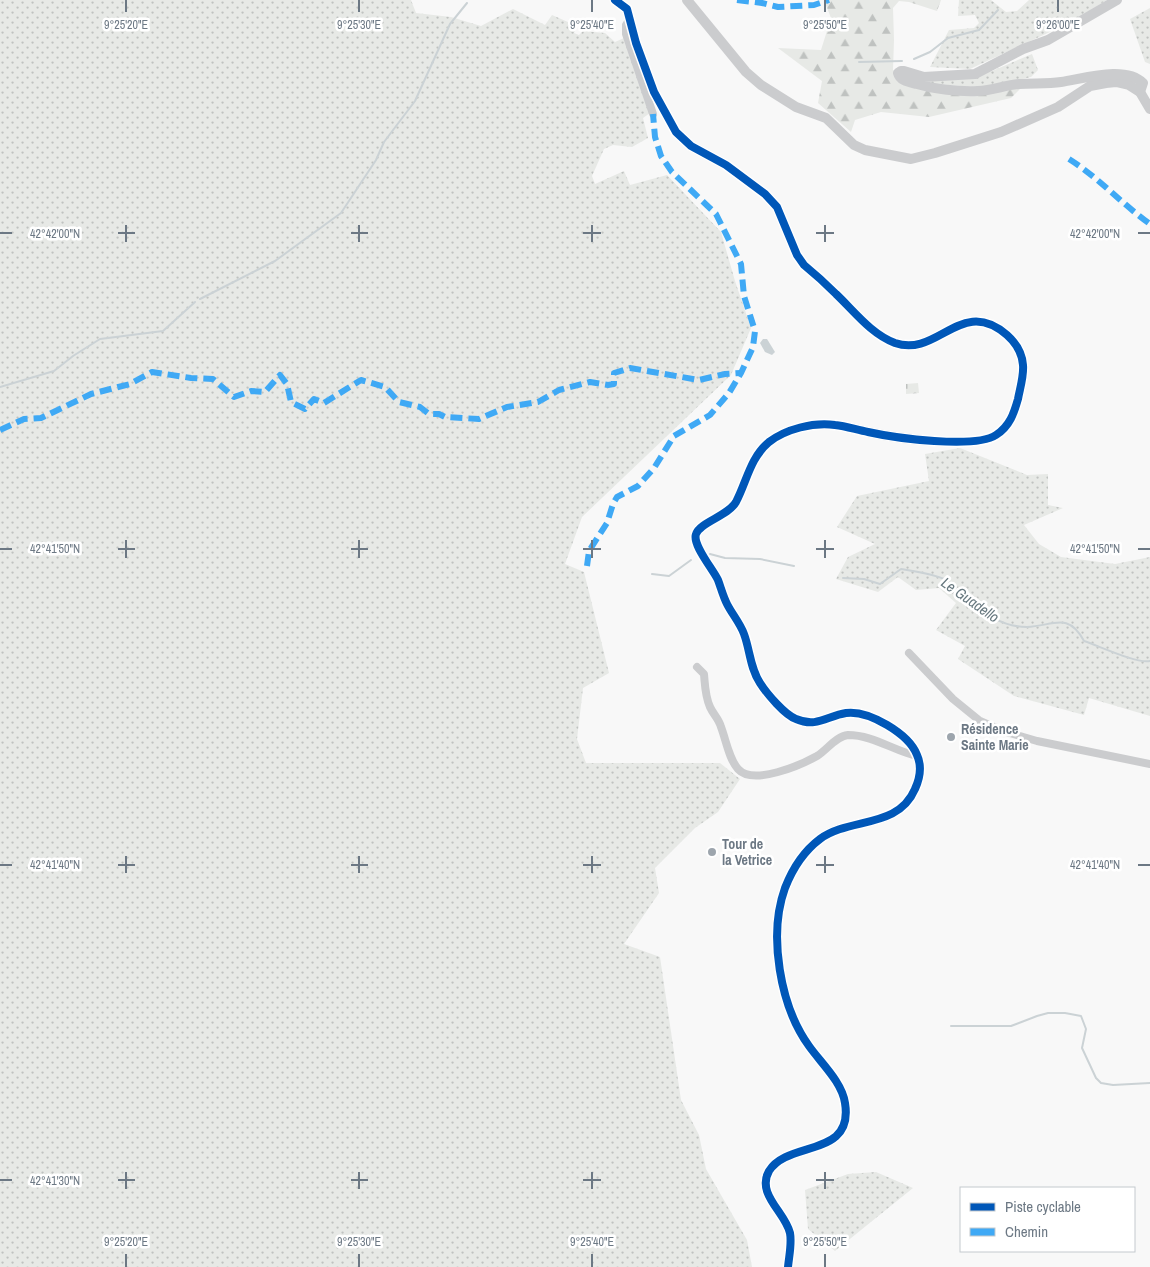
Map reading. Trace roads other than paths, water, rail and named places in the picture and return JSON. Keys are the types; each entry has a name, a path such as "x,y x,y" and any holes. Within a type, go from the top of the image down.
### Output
{"street":[{"path":"615,0 627,9 636,43 654,92 676,132 691,146 726,165 765,194 777,207 797,256 804,265 878,334 896,343 913,346 963,323 984,321 996,326 1014,342 1021,354 1024,368 1015,412 1009,423 991,438 954,442 872,433 836,425 817,425 793,430 772,440 759,453 749,469 738,499 731,509 701,528 696,534 700,550 716,575 726,603 743,632 754,671 761,685 789,716 800,721 815,723 846,713 862,714 878,720 892,729 915,749 920,768 912,796 902,807 887,817 833,831 817,841 802,857 784,892 778,923 780,959 786,999 796,1026 841,1089 846,1104 846,1118 842,1128 832,1140 823,1145 781,1158 770,1168 766,1180 766,1192 789,1229 791,1242 788,1267"},
{"path":"688,0 746,72 761,85 796,107 826,118 854,144 865,150 912,159 1001,132 1058,107 1090,86 1116,82 1129,85 1140,92 1150,108"},
{"path":"1117,0 1048,40 1023,48 975,74 924,77 901,70 898,73 899,77 928,87 977,92 1018,84 1059,83 1106,74 1139,79 1143,83 1140,92"},
{"path":"630,19 626,25 626,34 653,114"},
{"path":"909,653 953,699 980,721 1036,742 1150,764"},
{"path":"697,667 704,674 706,698 711,710 720,723 731,755 738,769 745,774 754,776 786,769 822,753 838,738 847,735 867,738 887,744 907,754 918,756"}],"waterway":[{"path":"200,299 275,261 341,213 376,160 384,142 415,101 450,24 467,3"},
{"path":"914,59 930,52 948,38 979,30 998,10"},
{"path":"859,62 902,61"},
{"path":"0,387 54,371 100,339 163,331 195,302"},
{"name":"Le Guadello","path":"710,554 725,558 760,559 794,566"},
{"name":"Le Guadello","path":"652,574 669,576 691,560"},
{"name":"Le Guadello","path":"843,578 864,579 880,584 901,569 930,574 948,581 975,605 999,621 1027,627 1059,622 1066,623 1072,626 1084,641 1136,660 1150,661"},
{"path":"951,1026 1011,1026 1048,1013 1065,1013 1081,1016 1086,1029 1082,1048 1096,1078 1101,1083 1113,1085 1150,1083"}],"place":[{"name":"Résidence Sainte Marie","path":"951,737"},
{"name":"Tour de la Vetrice","path":"712,852"}]}
